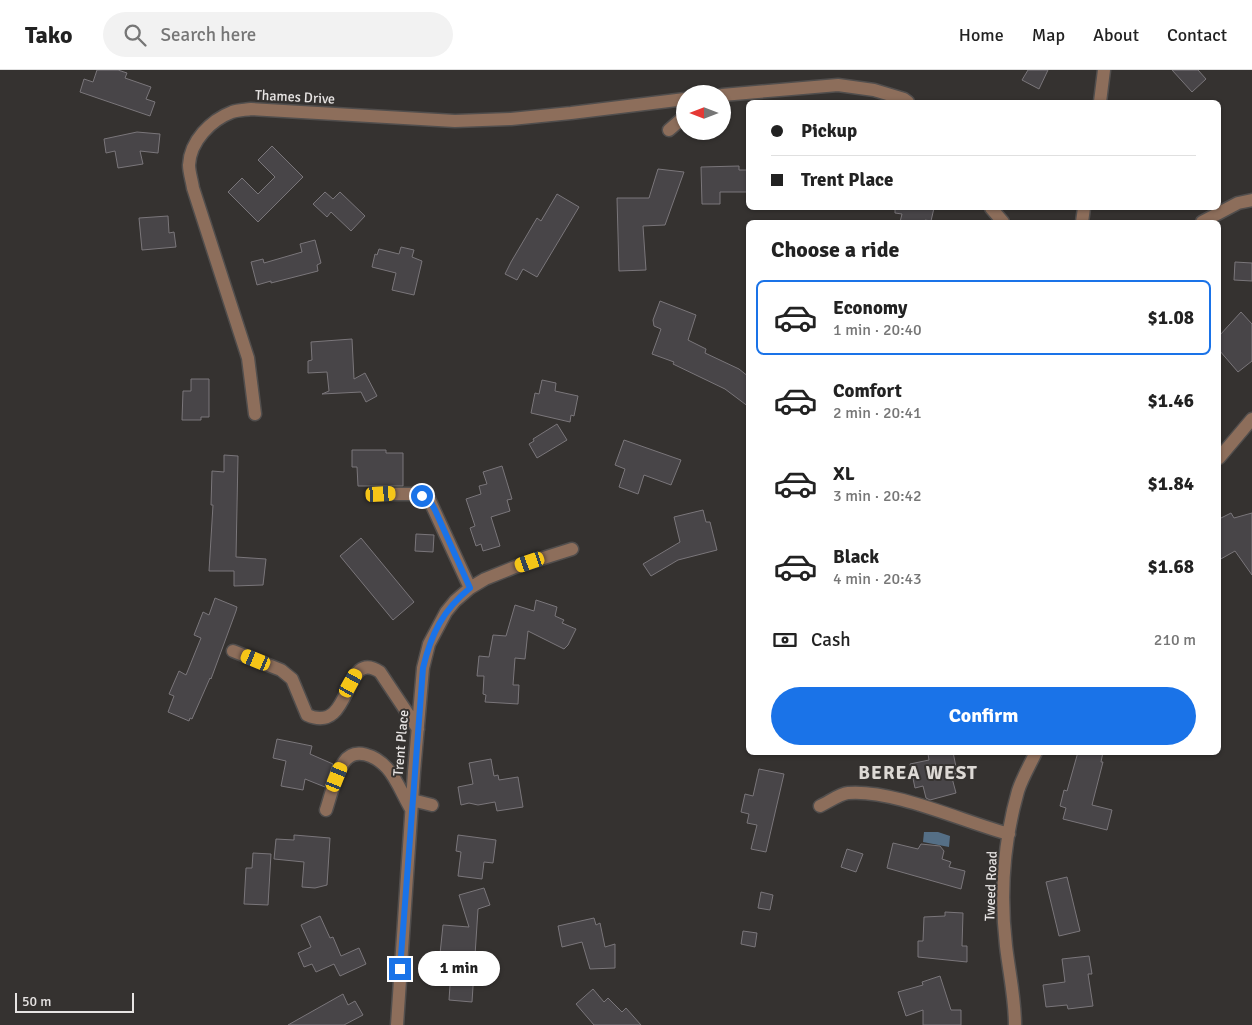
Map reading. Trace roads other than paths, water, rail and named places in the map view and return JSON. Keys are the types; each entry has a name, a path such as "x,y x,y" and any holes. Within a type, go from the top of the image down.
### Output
{"street":[{"path":"1100,100 1104,70"},
{"path":"731,94 838,85 874,90 904,100"},
{"name":"Thames Drive","path":"255,414 248,358 193,188 189,165 192,150 202,133 217,119 233,111 251,109 455,121 511,119 676,100"},
{"path":"668,130 676,123"},
{"path":"1206,220 1238,204 1252,200"},
{"path":"993,210 1002,220"},
{"path":"1221,456 1252,419"},
{"path":"381,494 413,494 429,499 470,588"},
{"name":"Trent Place","path":"397,1025 411,804 423,668 429,644 446,612 455,600 470,588 515,567 572,549"},
{"path":"233,651 281,670 292,679 307,715 316,719 324,719 334,714 345,698 358,670 364,667 372,667 380,672 418,729"},
{"path":"326,810 343,763 349,756 362,753 378,760 388,769 411,804 432,805"},
{"name":"Tweed Road","path":"1015,1025 1015,1011 1005,944 1003,890 1009,834 1019,789 1035,755"},
{"path":"820,806 846,793 870,794 900,800 1009,834"}],"water":[{"path":"924,832 938,832 950,836 949,847 923,842"}],"district":[{"name":"BEREA WEST","path":"918,773"}]}
